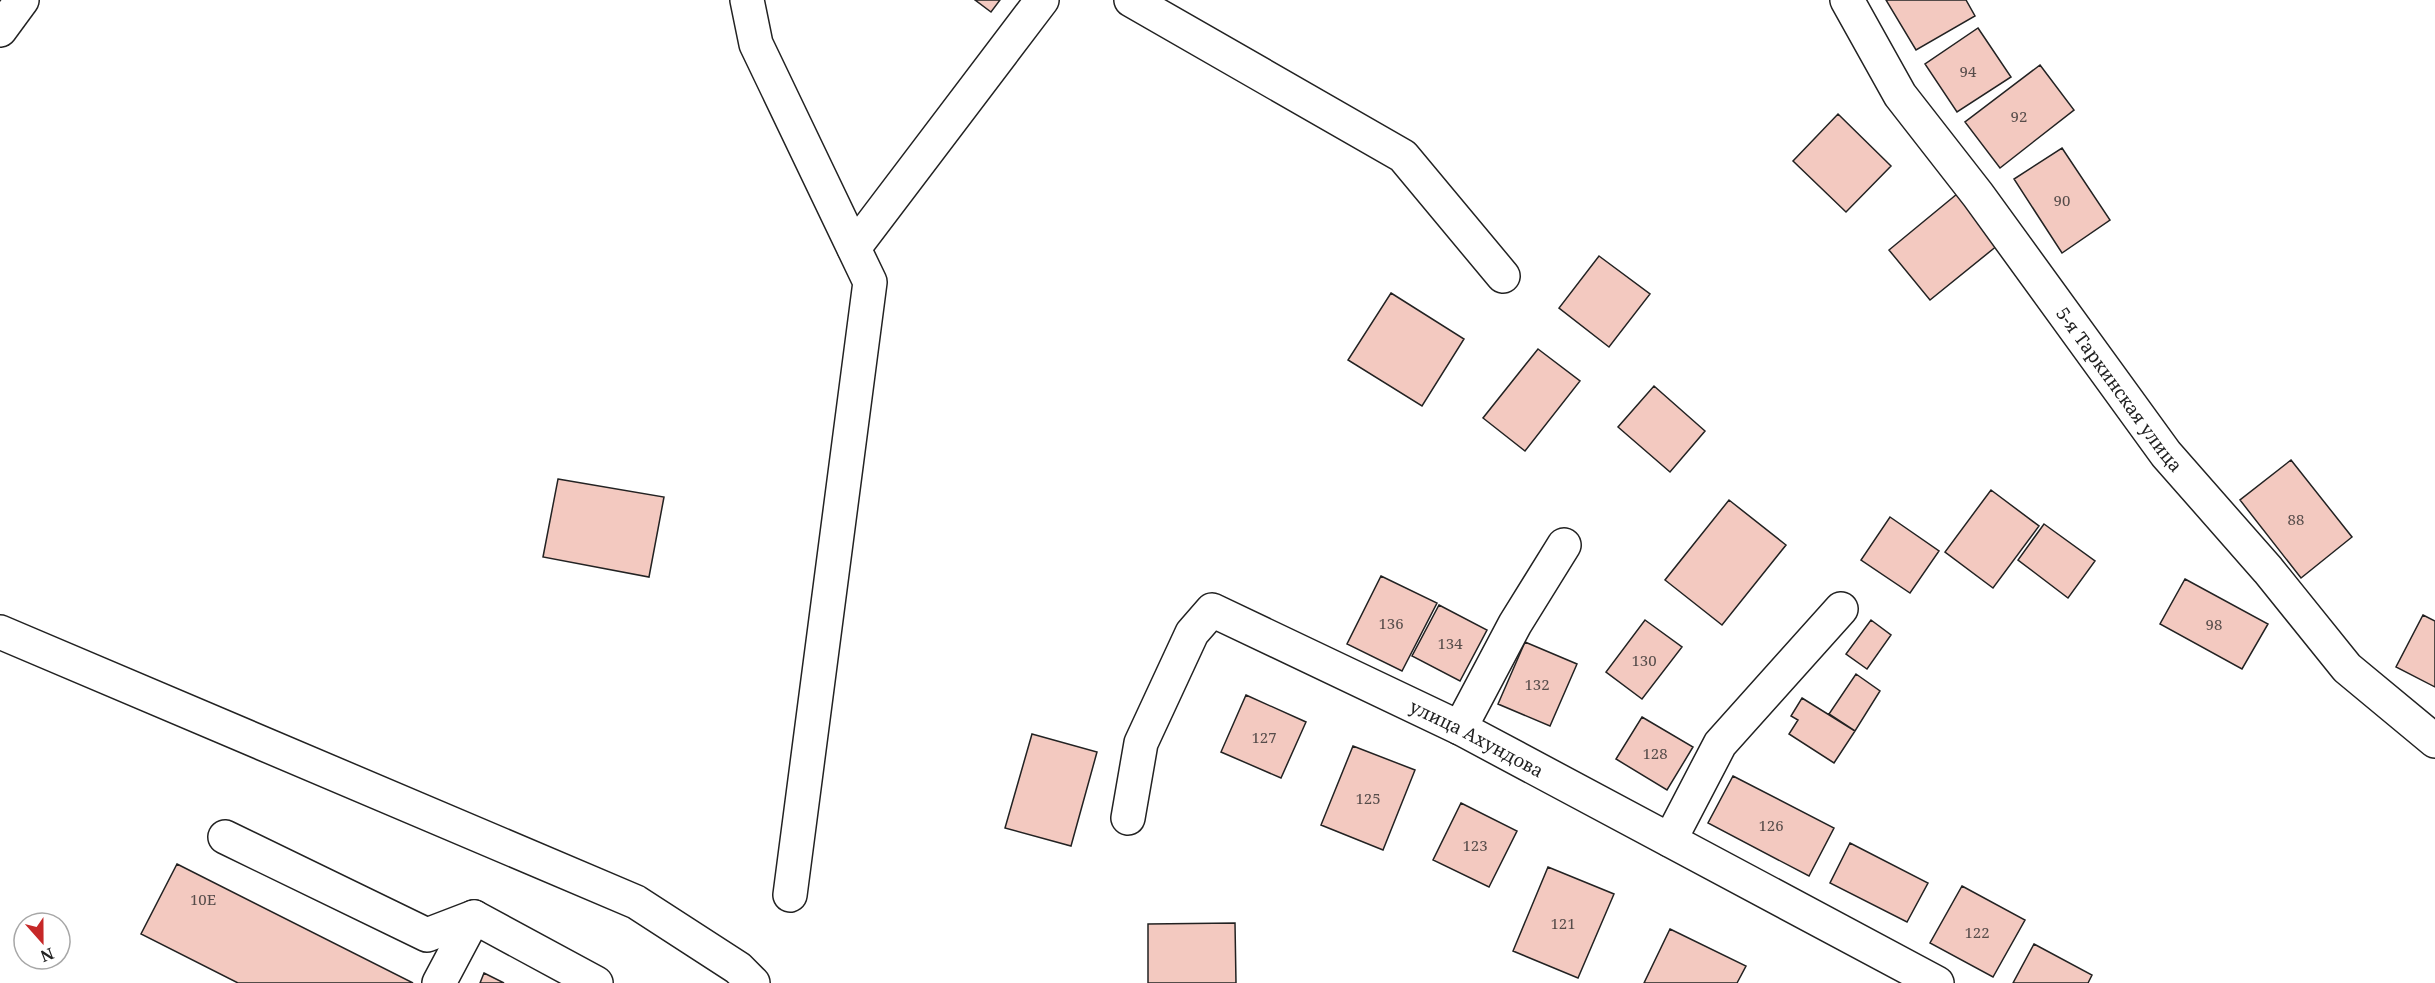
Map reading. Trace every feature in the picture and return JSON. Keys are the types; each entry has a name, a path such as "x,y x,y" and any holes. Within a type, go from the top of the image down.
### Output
{"street":[{"path":"0,30 22,0"},
{"path":"747,0 756,44 870,282 790,895"},
{"path":"854,248 1042,0"},
{"path":"1131,0 1403,156 1503,276"},
{"name":"5-я Таркинская улица","path":"1847,0 1900,95 1978,195 2070,325 2166,454 2268,570 2346,668 2435,741"},
{"path":"1460,728 1515,624 1564,545"},
{"path":"1671,840 1720,744 1841,609"},
{"name":"улица Ахундова","path":"1128,818 1141,743 1192,633 1212,610 1460,728 1937,983"},
{"path":"0,632 636,902 738,968 753,983"},
{"path":"225,837 427,935 474,917 596,983"},
{"path":"439,983 474,917"}],"building":[{"path":"975,0 1000,0 991,12"},
{"path":"1886,0 1966,0 1975,16 1916,50"},
{"path":"1978,28 2011,77 1957,112 1925,64"},
{"path":"2040,65 2074,110 2000,168 1965,122"},
{"path":"1838,114 1891,166 1846,212 1793,161"},
{"path":"2062,148 2110,220 2062,253 2014,179"},
{"path":"1957,194 1998,245 1930,300 1889,250"},
{"path":"1599,256 1650,294 1609,347 1559,308"},
{"path":"1391,293 1464,339 1422,406 1348,360"},
{"path":"1538,349 1580,381 1525,451 1483,418"},
{"path":"1654,386 1705,431 1670,472 1618,427"},
{"path":"2291,460 2352,537 2301,578 2240,500"},
{"path":"558,479 664,497 649,577 543,557"},
{"path":"1991,490 2039,526 1993,588 1945,552"},
{"path":"1729,500 1786,545 1722,625 1665,580"},
{"path":"1890,517 1939,551 1910,593 1861,560"},
{"path":"2044,524 2095,561 2068,598 2018,560"},
{"path":"1381,576 1437,603 1402,671 1347,644"},
{"path":"2185,579 2268,624 2242,669 2160,624"},
{"path":"1439,605 1487,630 1460,681 1412,656"},
{"path":"2423,615 2435,621 2435,687 2396,667"},
{"path":"1645,620 1682,647 1642,699 1606,672"},
{"path":"1871,620 1891,635 1867,669 1846,654"},
{"path":"1525,642 1577,664 1550,726 1498,704"},
{"path":"1856,674 1880,691 1855,731 1829,714"},
{"path":"1246,695 1306,722 1281,778 1221,752"},
{"path":"1802,698 1855,731 1834,763 1789,734 1798,720 1791,716"},
{"path":"1642,717 1693,747 1667,790 1616,759"},
{"path":"1032,734 1097,752 1071,846 1005,828"},
{"path":"1353,746 1415,770 1383,850 1321,825"},
{"path":"1733,776 1834,828 1809,876 1708,823"},
{"path":"1461,803 1517,831 1489,887 1433,860"},
{"path":"1850,843 1928,883 1907,922 1830,883"},
{"path":"177,864 413,983 238,983 141,934"},
{"path":"1548,867 1614,894 1578,978 1513,951"},
{"path":"1962,886 2025,920 1993,977 1930,943"},
{"path":"1235,923 1236,983 1148,983 1148,924"},
{"path":"1670,929 1746,966 1737,983 1644,983"},
{"path":"2034,944 2092,975 2088,983 2013,983"},
{"path":"484,973 504,983 480,983"}]}
